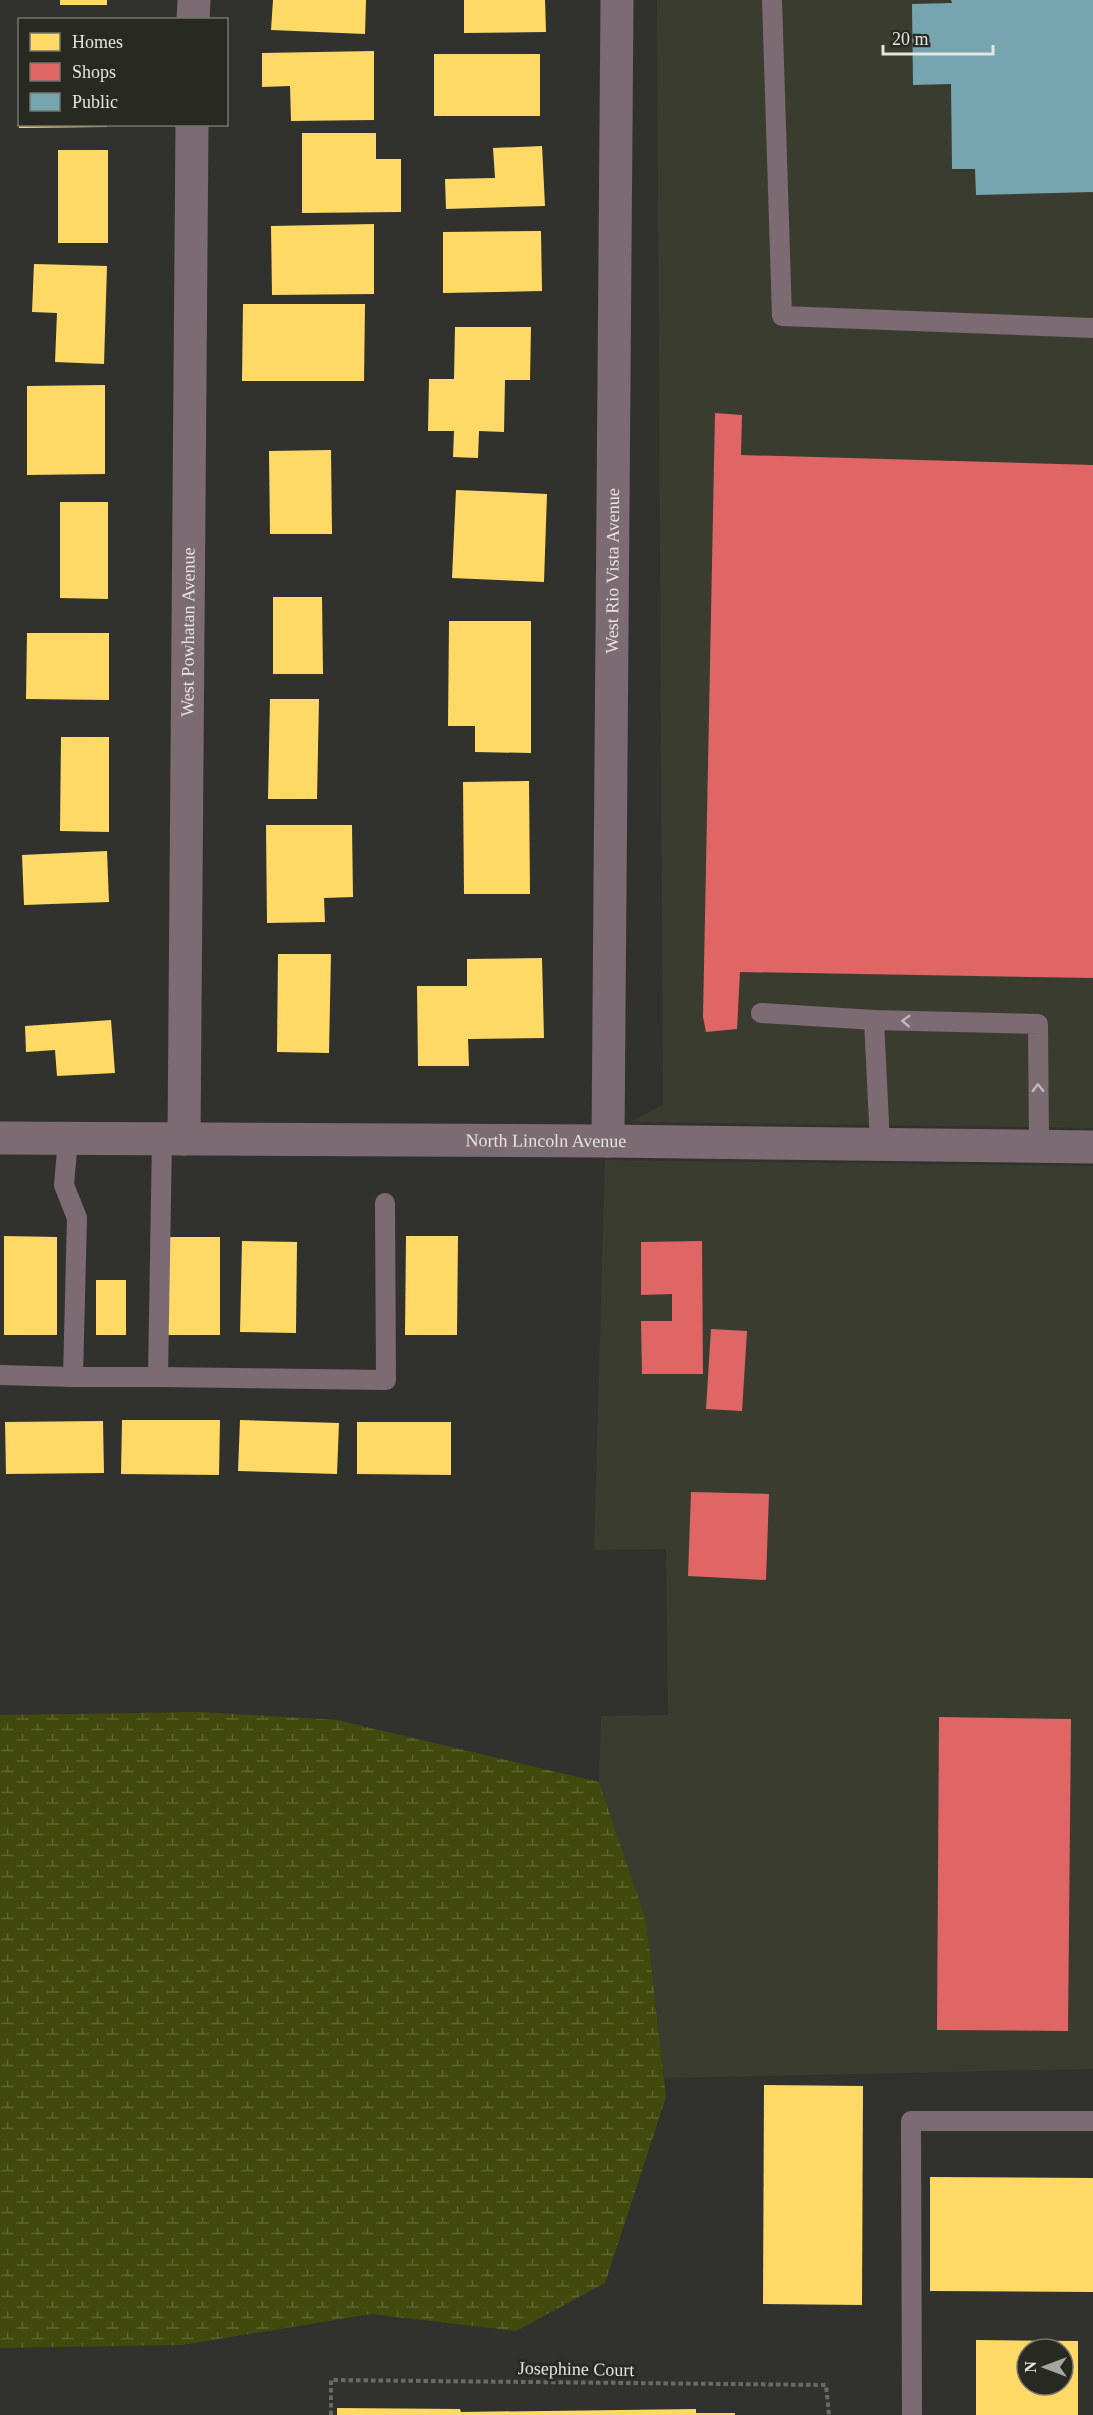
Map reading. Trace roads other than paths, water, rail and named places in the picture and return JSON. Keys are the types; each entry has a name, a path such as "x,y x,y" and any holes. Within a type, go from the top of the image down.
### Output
{"street":[{"path":"193,18 194,0"},
{"name":"West Rio Vista Avenue","path":"608,1141 617,0"},
{"name":"West Powhatan Avenue","path":"173,1139 192,126"},
{"name":"North Lincoln Avenue","path":"0,1138 608,1141 1093,1147"}],"lane":[{"path":"772,0 782,316 1093,328"},
{"path":"761,1014 874,1020 1038,1024 1039,1146"},
{"path":"874,1020 880,1144"},
{"path":"68,1139 64,1185 77,1218 74,1377"},
{"path":"158,1377 173,1139"},
{"path":"0,1375 386,1380 385,1203"},
{"path":"912,2415 911,2121 1093,2121"}]}
